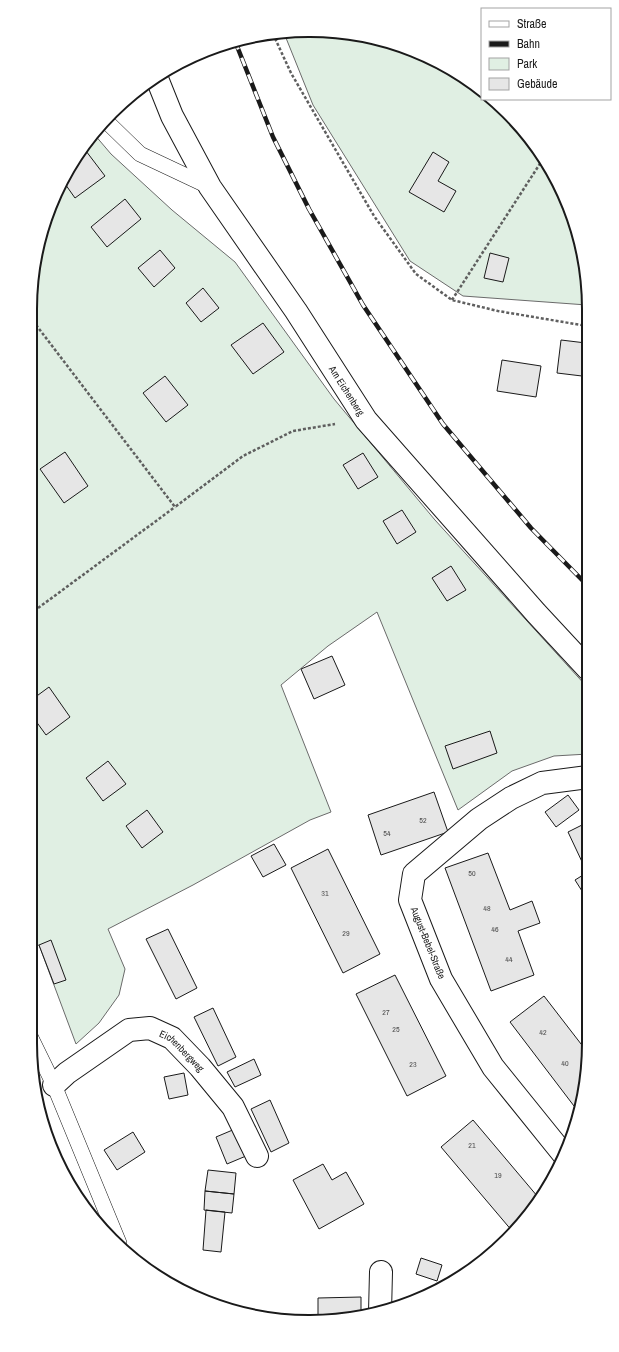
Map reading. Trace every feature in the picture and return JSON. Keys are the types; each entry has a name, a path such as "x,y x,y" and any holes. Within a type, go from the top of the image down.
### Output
{"street":[{"name":"Am Eichenberg","path":"159,83 172,116 210,187 296,311 366,420 582,662"},
{"name":"August-Bebel-Straße","path":"560,1150 493,1067 442,979 410,900 414,874 479,819 511,798 542,783 582,778"},
{"name":"Eichenbergweg","path":"54,1085 67,1073 129,1030 150,1028 172,1038 200,1067 233,1107 257,1156"},
{"path":"380,1306 381,1272"}],"lane":[{"path":"110,125 140,154 210,187"},
{"path":"38,1051 54,1085 115,1232"}],"path":[{"path":"275,39 291,73 374,216 416,274 452,300 498,311 582,325"},
{"path":"452,300 540,164"},
{"path":"37,326 175,507"},
{"path":"37,609 243,456 293,431 366,420"}],"green space":[{"path":"310,37 345,39 380,46 397,51 430,65 475,93 481,98 481,100 483,100 502,117 526,144 554,189 568,222 573,239 580,274 582,305 463,296 410,261 313,105 286,38"},
{"path":"98,138 111,154 172,210 235,262 334,399 435,520 582,681 582,754 554,756 512,771 458,810 377,612 328,646 281,685 331,812 310,820 193,885 108,929 125,969 119,995 99,1023 76,1044 39,945 37,945 37,310 39,274 46,239 58,205 74,173"}],"building":[{"path":"87,152 105,176 75,198 67,186"},
{"path":"433,152 449,162 438,181 456,191 444,212 409,192"},
{"path":"125,199 141,219 107,247 91,227"},
{"path":"160,250 175,268 154,287 138,268"},
{"path":"490,253 509,258 503,282 484,278"},
{"path":"203,288 219,308 201,322 186,303"},
{"path":"263,323 284,352 253,374 231,345"},
{"path":"561,340 582,343 582,376 557,373"},
{"path":"502,360 541,366 536,397 497,391"},
{"path":"165,376 188,405 166,422 143,393"},
{"path":"65,452 88,486 64,503 40,469"},
{"path":"363,453 378,477 358,489 343,465"},
{"path":"402,510 416,532 397,544 383,521"},
{"path":"451,566 466,590 447,601 432,578"},
{"path":"332,656 345,685 314,699 301,669"},
{"path":"49,687 70,717 46,735 37,723 37,696"},
{"path":"490,731 497,753 453,769 445,746"},
{"path":"108,761 126,784 103,801 86,778"},
{"path":"434,792 448,832 381,855 368,815"},
{"path":"568,795 579,810 556,827 545,812"},
{"path":"147,810 163,832 142,848 126,826"},
{"path":"582,825 582,862 568,832"},
{"path":"274,844 286,865 263,877 251,856"},
{"path":"328,849 380,954 343,973 291,868"},
{"path":"488,853 510,910 532,901 540,923 518,931 534,975 491,991 445,868"},
{"path":"582,876 582,891 575,880"},
{"path":"168,929 197,988 176,999 146,939"},
{"path":"51,940 66,980 54,984 39,945"},
{"path":"395,975 446,1076 407,1096 356,994"},
{"path":"544,996 582,1045 580,1078 574,1106 510,1022"},
{"path":"213,1008 236,1057 218,1066 194,1017"},
{"path":"254,1059 261,1075 235,1087 227,1072"},
{"path":"184,1073 188,1095 169,1099 164,1077"},
{"path":"270,1100 289,1143 271,1152 251,1109"},
{"path":"473,1120 536,1194 509,1227 441,1147"},
{"path":"235,1129 246,1156 227,1164 216,1137"},
{"path":"133,1132 145,1152 117,1170 104,1150"},
{"path":"323,1164 332,1180 346,1172 364,1204 319,1229 293,1180"},
{"path":"208,1170 236,1173 234,1194 205,1191"},
{"path":"205,1191 234,1194 232,1213 204,1210"},
{"path":"206,1210 225,1212 221,1252 203,1250"},
{"path":"421,1258 442,1265 437,1281 416,1274"},
{"path":"361,1297 361,1310 318,1315 318,1298"}],"railway":[{"path":"237,47 273,137 309,209 363,305 443,424 531,528 582,580"}]}
